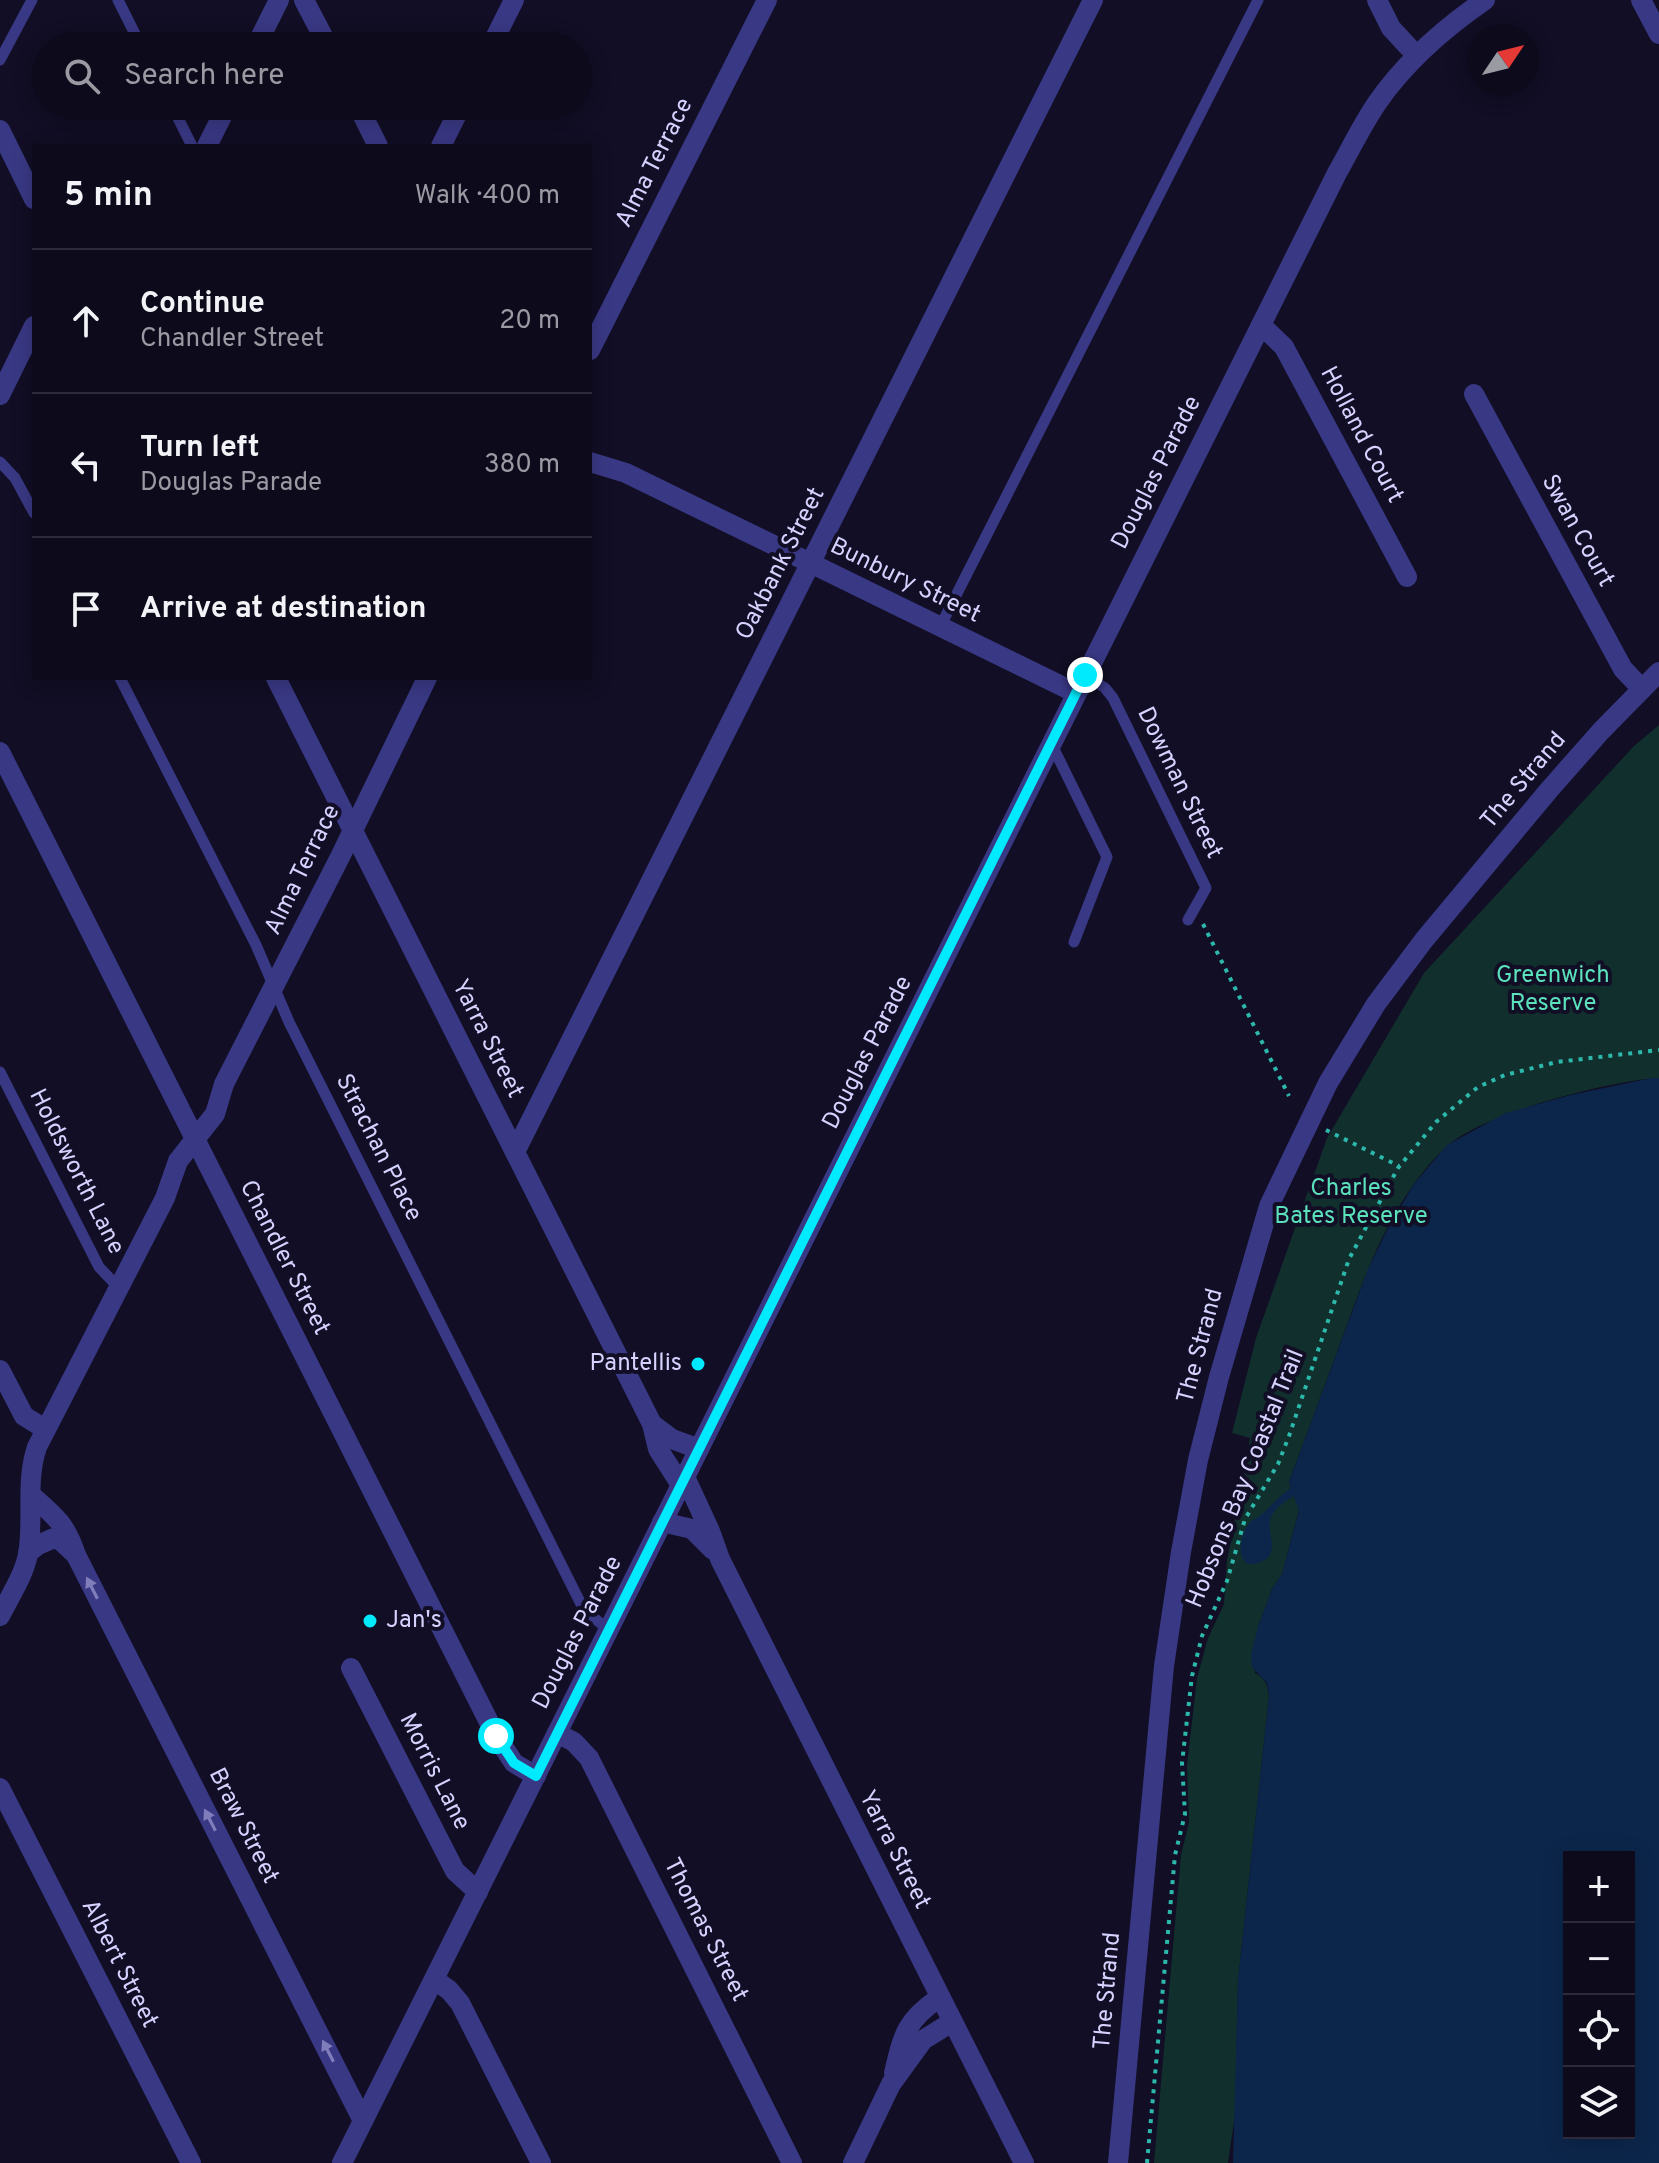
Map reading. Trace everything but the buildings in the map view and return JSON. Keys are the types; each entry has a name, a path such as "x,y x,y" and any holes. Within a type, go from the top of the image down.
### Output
{"street":[{"path":"263,32 279,0"},
{"path":"304,0 321,32"},
{"path":"498,32 514,0"},
{"name":"Alma Terrace","path":"592,346 767,0"},
{"name":"Oakbank Street","path":"515,1152 1093,0"},
{"path":"1377,0 1391,28 1416,55"},
{"name":"Douglas Parade","path":"342,2163 1337,173 1370,115 1416,55 1449,24 1485,0"},
{"path":"1641,0 1659,34"},
{"path":"208,144 220,120"},
{"path":"365,120 377,144"},
{"path":"442,144 454,120"},
{"path":"0,130 32,195"},
{"name":"Holland Court","path":"1261,325 1284,347 1407,577"},
{"path":"0,395 32,330"},
{"name":"Swan Court","path":"1474,394 1623,669 1642,689"},
{"name":"Bunbury Street","path":"592,449 626,473 940,627 1081,684"},
{"name":"Bunbury Street","path":"592,463 626,473"},
{"name":"The Strand","path":"1118,2163 1164,1666 1181,1552 1215,1391 1269,1206 1328,1083 1376,1004 1424,940 1530,813 1601,731 1659,672"},
{"name":"Yarra Street","path":"277,680 652,1424 658,1449 683,1481 710,1531 720,1559 1024,2163"},
{"name":"Alma Terrace","path":"0,1616 28,1553 32,1462 45,1429 165,1198 178,1161 199,1148 215,1114 224,1084 275,988 426,680"},
{"name":"Chandler Street","path":"0,752 496,1736 514,1763 536,1776"},
{"name":"Alma Terrace","path":"184,1119 199,1112 224,1084"},
{"path":"0,1370 24,1416 45,1429"},
{"path":"652,1424 672,1439 699,1449"},
{"name":"Braw Street","path":"31,1495 62,1523 363,2121"},
{"name":"Yarra Street","path":"662,1522 696,1531 720,1559"},
{"path":"28,1553 54,1538 76,1555"},
{"name":"Morris Lane","path":"351,1668 455,1871 478,1892"},
{"name":"Thomas Street","path":"557,1733 574,1742 589,1758 792,2163"},
{"name":"Albert Street","path":"0,1788 191,2163"},
{"path":"435,1980 453,1993 460,2003 541,2163"},
{"path":"853,2163 891,2084 907,2028 916,2016 939,1998"},
{"path":"891,2084 923,2040 952,2022"}],"lane":[{"path":"0,60 32,0"},
{"path":"118,0 134,32"},
{"path":"940,627 1258,0"},
{"path":"179,120 191,144"},
{"path":"0,462 15,478 32,509"},
{"name":"Strachan Place","path":"121,680 256,945 289,1022 584,1610 609,1630"},
{"name":"Dowman Street","path":"1081,684 1105,688 1113,698 1206,888 1188,920"},
{"path":"1051,744 1107,857 1074,942"},
{"name":"Holdsworth Lane","path":"0,1072 99,1267 119,1288"}],"path":[{"path":"1195,908 1289,1096"},
{"name":"Hobsons Bay Coastal Trail","path":"1147,2163 1175,1855 1185,1814 1182,1763 1192,1676 1197,1654 1227,1581 1245,1519 1278,1464 1289,1436 1349,1259 1399,1166 1436,1122 1478,1087 1505,1075 1557,1062 1659,1050"},
{"path":"1324,1129 1399,1166"}],"green space":[{"path":"1659,725 1659,1078 1610,1085 1548,1101 1516,1111 1463,1135 1446,1147 1427,1168 1410,1190 1382,1239 1359,1291 1289,1482 1299,1510 1282,1574 1272,1589 1258,1627 1255,1673 1262,1677 1269,1696 1238,1980 1235,2115 1228,2163 1154,2163 1181,1855 1189,1822 1187,1765 1197,1678 1208,1638 1224,1604 1227,1560 1250,1438 1232,1433 1256,1338 1327,1138 1424,973 1634,746"}],"water":[{"path":"1659,1078 1659,2163 1233,2163 1238,1980 1269,1696 1267,1683 1252,1667 1251,1654 1272,1589 1282,1574 1299,1511 1294,1496 1278,1507 1271,1517 1272,1548 1267,1558 1253,1564 1247,1563 1241,1552 1242,1538 1250,1522 1291,1488 1289,1482 1368,1269 1414,1184 1447,1145 1506,1113 1571,1095"}],"place":[{"name":"Pantellis","path":"698,1364"},
{"name":"Jan's","path":"370,1621"}],"route":[{"path":"496,1736 514,1763 536,1776 1085,675"}],"park label":[{"name":"Greenwich Reserve","path":"1553,990"},
{"name":"Charles Bates Reserve","path":"1351,1203"}]}
